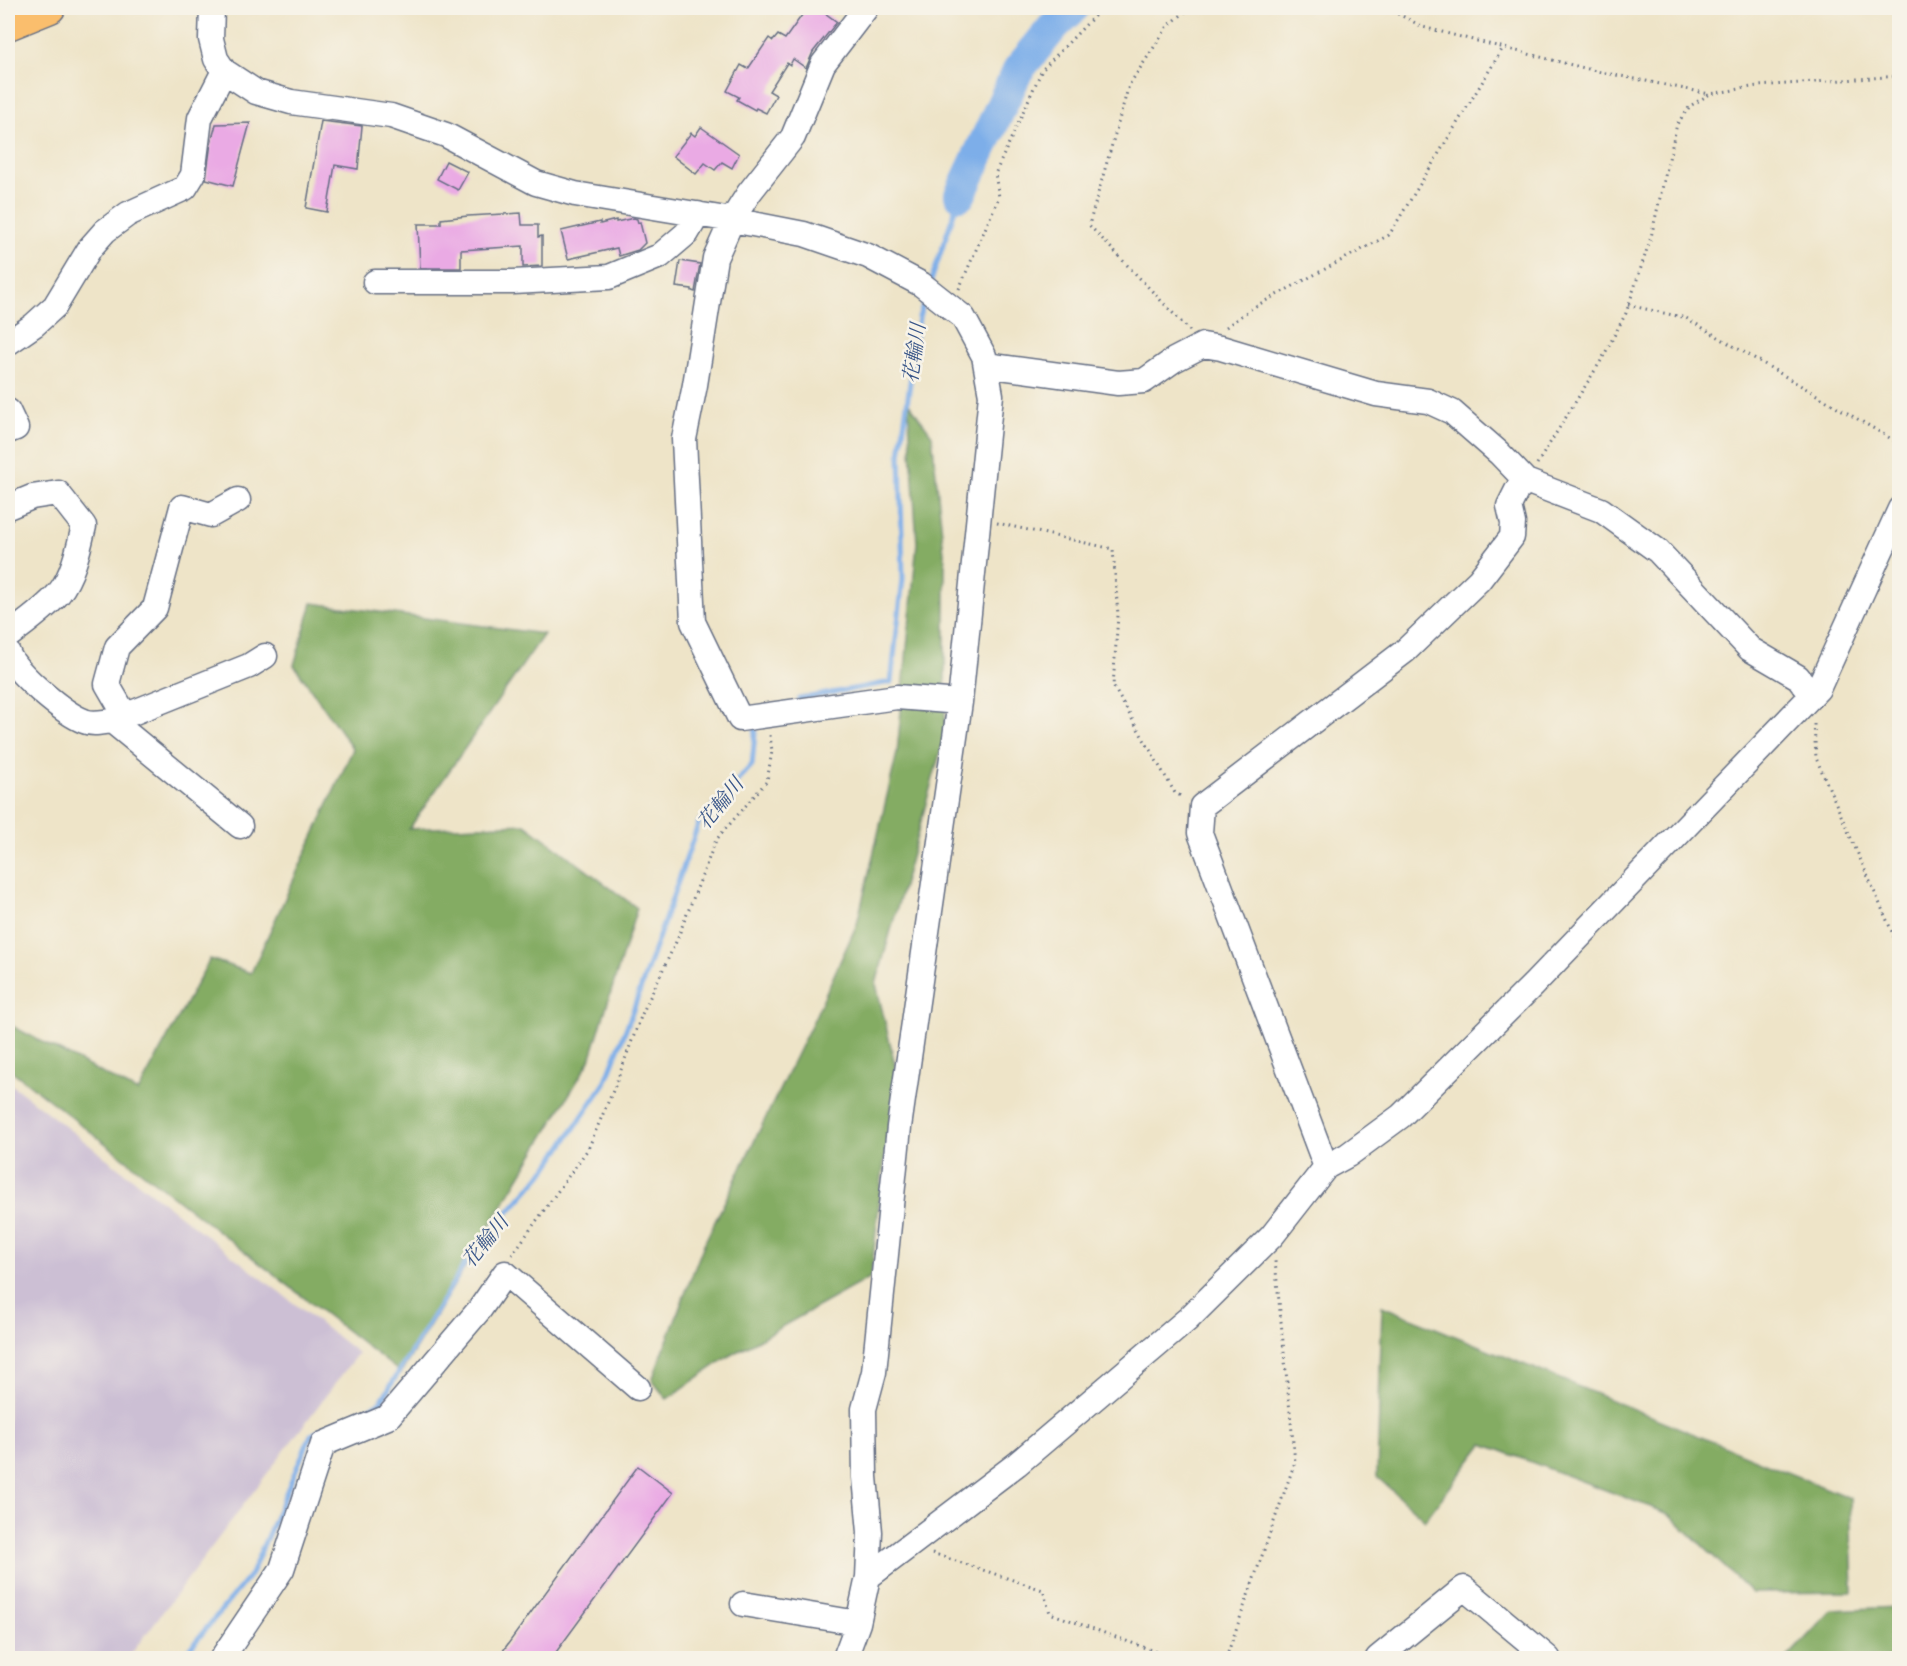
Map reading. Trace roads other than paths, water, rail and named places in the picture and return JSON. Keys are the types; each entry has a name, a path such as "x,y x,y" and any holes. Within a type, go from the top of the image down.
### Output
{"main road":[{"path":"8,25 50,8"}],"street":[{"path":"212,8 211,39 216,59 224,70 256,92 282,100 391,116 446,135 536,183 575,194 804,234 868,256 921,284 963,317 984,356 991,395 960,702 899,1127 874,1372 864,1409 865,1477 870,1532 868,1576 858,1623 845,1659"},
{"path":"866,8 823,64 793,137 749,193 732,220 715,258 684,439 693,622 740,719 897,697 960,702"},
{"path":"8,343 34,325 55,306 90,248 105,231 128,214 185,188 193,175 200,118 224,70"},
{"path":"375,282 513,282 609,277 660,256 687,233 698,214"},
{"path":"986,365 1118,383 1144,381 1174,360 1203,345 1221,348 1376,394 1428,401 1452,412 1499,453 1526,481 1601,510 1658,552 1750,650 1798,677 1812,696"},
{"path":"8,411 16,428 8,431"},
{"path":"1326,1167 1200,833 1202,806 1405,651 1479,580 1512,537 1513,523 1509,506 1517,490 1526,481"},
{"path":"8,507 32,497 58,493 84,526 73,566 60,591 34,616 8,636"},
{"path":"238,500 211,515 182,507 155,608 117,647 107,684 118,718 240,826"},
{"path":"868,1576 1017,1464 1179,1326 1272,1236 1326,1167 1348,1155 1401,1116 1533,985 1818,689 1899,509"},
{"path":"8,653 11,663 41,692 83,721 96,723 118,718 249,666 265,656"},
{"path":"222,1659 282,1569 323,1444 388,1417 480,1309 505,1273 638,1388"},
{"path":"1378,1659 1464,1588 1548,1659"},
{"path":"743,1604 858,1623"}],"waterway":[{"name":"花輪川","path":"960,195 1018,70 1055,25 1073,8"},
{"name":"花輪川","path":"930,284 960,195"},
{"name":"花輪川","path":"799,699 891,682 903,579 900,455 919,317 926,296"},
{"name":"花輪川","path":"182,1658 251,1574 311,1435 380,1403 469,1257 547,1168 605,1083 699,822 752,765 756,723"}]}
